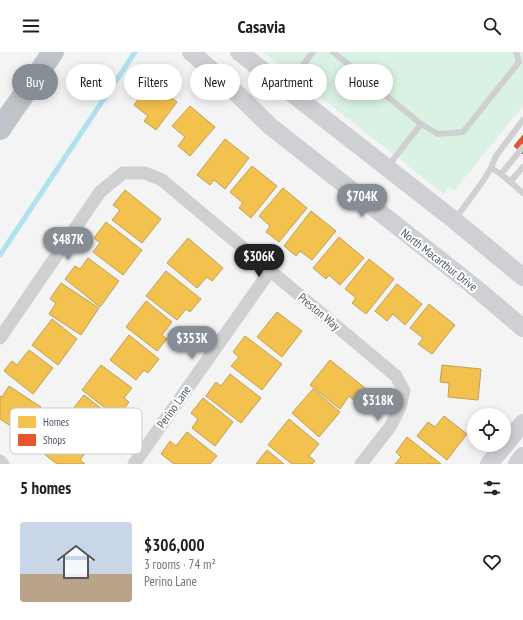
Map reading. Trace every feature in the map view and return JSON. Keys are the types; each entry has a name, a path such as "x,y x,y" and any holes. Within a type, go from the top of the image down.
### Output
{"highway":[{"path":"0,129 53,52"}],"main road":[{"name":"North Macarthur Drive","path":"191,52 225,82 270,126 466,280 523,328"},
{"path":"239,52 254,64"},
{"path":"300,100 523,276"},
{"path":"489,464 523,423"},
{"path":"517,464 523,456"}],"street":[{"name":"Preston Way","path":"0,338 100,192 124,173 146,173 162,180 396,376 404,391 400,407 390,427 361,464"},
{"name":"Perino Lane","path":"142,453 270,271"},
{"name":"Perino Lane","path":"134,464 141,454"},
{"path":"0,461 3,464"}],"lane":[{"path":"304,64 313,52"},
{"path":"334,52 421,124 438,134 463,132 519,62 516,52"},
{"path":"454,220 483,181 496,156 523,120"},
{"path":"387,168 421,124"},
{"path":"501,174 523,147"},
{"path":"510,182 523,167"},
{"path":"491,168 501,174 523,193"}],"green space":[{"path":"263,52 523,52 523,106 454,191 449,187 444,194 324,100 327,100 327,64 278,64"}],"building: Homes":[{"path":"138,100 174,100 177,102 156,130 144,121 148,116 134,105"},
{"path":"190,106 215,127 190,156 178,146 185,137 172,126"},
{"path":"225,139 249,158 225,189 214,180 210,185 197,175"},
{"path":"252,166 277,186 251,218 239,208 243,203 230,192"},
{"path":"283,188 307,208 279,242 266,232 270,226 259,216"},
{"path":"125,190 161,219 142,243 112,220 120,210 113,205"},
{"path":"311,211 336,231 312,260 300,251 296,256 284,246"},
{"path":"106,222 142,250 123,275 93,252 100,243 94,238"},
{"path":"339,237 364,258 340,285 329,275 326,279 313,268"},
{"path":"188,238 223,268 212,281 207,277 197,288 167,263"},
{"path":"88,258 119,281 100,307 65,279 75,266 80,269"},
{"path":"369,259 394,279 366,314 352,303 356,298 345,289"},
{"path":"166,271 201,299 190,312 186,309 177,320 146,296"},
{"path":"61,283 99,308 81,335 49,314 56,303 50,299"},
{"path":"397,284 422,304 405,325 393,314 387,321 375,311"},
{"path":"146,301 172,322 162,335 167,339 157,351 126,327"},
{"path":"429,304 455,325 432,354 418,344 423,338 410,328"},
{"path":"277,312 302,331 282,357 257,337"},
{"path":"52,319 77,339 58,365 32,345"},
{"path":"129,335 159,359 148,373 144,370 136,380 110,360"},
{"path":"245,336 282,364 262,390 231,366 239,357 233,352"},
{"path":"29,350 53,368 33,394 4,371 12,361 17,365"},
{"path":"330,360 365,388 355,401 349,396 340,409 310,385"},
{"path":"101,365 132,388 124,398 129,402 125,408 105,408 82,390"},
{"path":"442,365 481,369 478,400 448,397 449,383 440,382"},
{"path":"230,374 261,398 241,423 206,396 216,382 221,386"},
{"path":"9,386 41,407 10,408 10,426 0,419 0,396 2,397"},
{"path":"313,389 340,412 319,437 292,413"},
{"path":"84,395 101,408 74,408"},
{"path":"203,398 233,422 215,446 192,428 198,419 191,413"},
{"path":"444,416 467,434 447,460 417,436 428,422 435,427"},
{"path":"289,419 319,444 309,456 315,461 312,464 292,464 268,445"},
{"path":"187,432 217,456 210,464 174,464 161,454 170,441 176,446"},
{"path":"407,437 441,464 395,464 401,457 396,452"},
{"path":"267,450 284,464 256,464"},
{"path":"44,454 84,454 80,460 85,464 57,464"}],"building: Shops":[{"path":"523,135 523,154 514,146"}],"waterway":[{"path":"0,255 135,52"}]}
